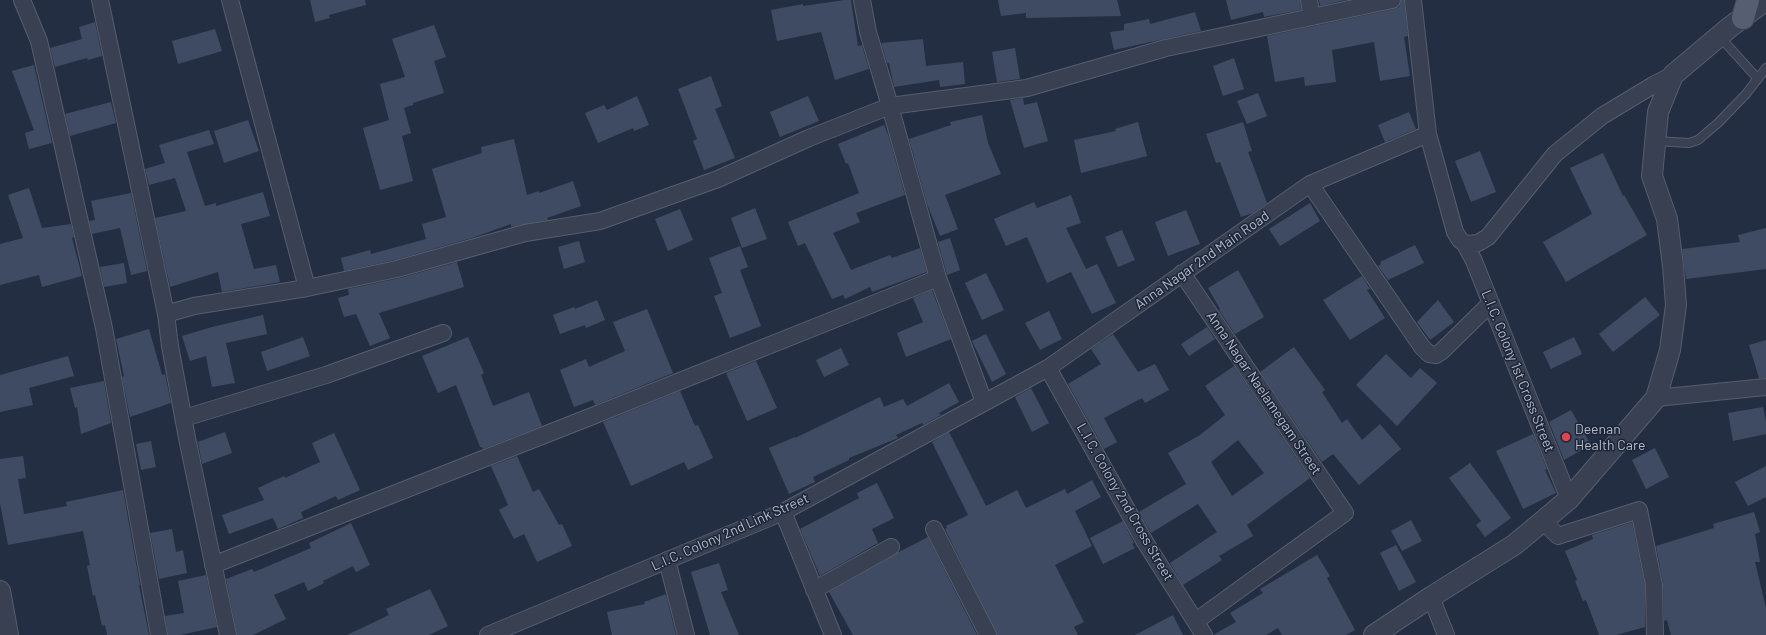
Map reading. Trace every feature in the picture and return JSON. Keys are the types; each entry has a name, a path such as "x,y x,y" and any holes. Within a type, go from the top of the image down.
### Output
{"street":[{"path":"22,0 39,41 104,328 160,635"},
{"path":"100,0 166,314 170,346 228,635"},
{"path":"230,0 307,288"},
{"path":"862,0 868,32 938,278 984,402"},
{"path":"1309,0 1312,17"},
{"path":"166,314 194,306 307,288 397,269 525,233 600,221 718,179 809,138 890,106 1027,88 1166,48 1392,0"},
{"name":"L.I.C. Colony 1st Cross Street","path":"1413,0 1428,134 1455,232 1460,240 1465,244 1491,303 1569,499"},
{"path":"1465,244 1478,243 1488,237 1555,154 1602,116 1672,75 1719,36 1745,9 1766,0"},
{"path":"1374,635 1514,545 1544,521 1569,499 1656,398 1670,350 1676,305 1667,219 1652,176 1658,112 1672,75"},
{"name":"Anna Nagar 2nd Main Road","path":"984,402 1048,368 1310,184 1428,134"},
{"path":"1310,184 1422,347 1429,354 1436,355 1442,352 1491,303"},
{"name":"Anna Nagar Naelamegam Street","path":"1182,273 1345,513 1196,621"},
{"path":"213,565 938,278"},
{"path":"184,418 326,375 443,333"},
{"name":"L.I.C. Colony 2nd Cross Street","path":"1048,368 1145,542 1204,635"},
{"path":"1656,398 1766,387"},
{"name":"L.I.C. Colony 2nd Link Street","path":"488,635 783,512 984,402"},
{"path":"1544,521 1558,536 1639,510 1654,585 1655,635"},
{"path":"783,512 833,635"},
{"path":"934,530 988,635"},
{"path":"814,590 891,547"},
{"path":"667,560 686,635"},
{"path":"0,592 8,635"},
{"path":"1431,597 1446,635"}],"lane":[{"path":"1719,36 1758,79"},
{"path":"1655,141 1689,143 1698,140 1718,123 1746,94 1766,68"}],"building":[{"path":"310,0 365,0 366,5 329,15 330,18 315,22"},
{"path":"851,0 858,46 862,45 869,69 835,80 821,32 777,41 771,10 803,4 803,6"},
{"path":"998,0 1117,0 1121,16 1026,18 1026,13 1001,16"},
{"path":"1226,0 1300,0 1301,10 1264,17 1263,12 1231,20"},
{"path":"1319,0 1346,0 1320,6"},
{"path":"1401,0 1404,0 1408,36 1404,37 1410,76 1380,81 1374,42 1332,50 1336,82 1305,86 1304,77 1275,82 1267,36 1394,9 1399,7"},
{"path":"1195,12 1201,31 1114,50 1110,32 1124,30 1124,24 1149,19 1150,24"},
{"path":"95,22 102,56 88,60 87,58 55,67 50,48 82,39 79,27"},
{"path":"434,25 446,57 434,61 444,93 413,103 413,105 404,108 411,133 402,136 413,181 380,190 363,128 389,120 380,84 405,77 392,39"},
{"path":"215,29 222,51 178,64 172,41"},
{"path":"923,39 926,66 963,62 965,84 940,87 939,80 894,87 889,63 887,63 881,43"},
{"path":"1015,48 1020,79 997,82 992,52"},
{"path":"1234,58 1244,89 1223,96 1213,66"},
{"path":"34,65 52,143 29,149 25,133 34,130 12,71"},
{"path":"711,76 722,106 715,109 735,158 704,170 693,141 697,139 678,89"},
{"path":"1258,93 1267,116 1247,124 1237,101"},
{"path":"637,96 649,125 634,131 633,128 598,143 585,113 604,105 607,110"},
{"path":"808,96 819,121 780,137 770,112"},
{"path":"1023,98 1024,105 1037,102 1048,141 1024,148 1010,100"},
{"path":"111,102 116,123 70,136 65,114"},
{"path":"1409,112 1416,129 1385,142 1378,125"},
{"path":"982,115 988,143 1001,174 945,195 958,229 940,236 927,204 909,139 951,125 950,122"},
{"path":"248,120 259,151 224,163 214,131"},
{"path":"1138,122 1147,156 1081,173 1074,140 1116,131 1115,129"},
{"path":"1243,122 1252,151 1248,152 1267,203 1253,213 1241,217 1220,162 1216,163 1206,134"},
{"path":"884,125 889,137 905,195 856,213 860,222 833,233 851,270 890,255 892,258 920,248 927,272 872,292 870,287 845,299 843,295 832,299 805,243 798,246 788,222 859,193 848,163 846,164 838,144"},
{"path":"209,130 214,144 187,152 205,206 216,203 216,206 263,192 270,216 241,224 254,269 276,265 280,282 222,292 218,272 170,287 155,218 186,211 175,178 149,185 145,169 165,163 159,145"},
{"path":"514,139 527,195 539,191 539,193 573,181 581,206 547,218 548,220 511,227 511,224 472,238 395,260 344,271 341,258 370,250 371,254 426,239 422,224 446,217 432,169 482,153 481,147"},
{"path":"1480,151 1496,192 1471,202 1455,161"},
{"path":"1603,153 1623,196 1624,195 1647,235 1566,282 1543,242 1592,214 1570,168"},
{"path":"29,188 42,228 71,224 74,237 72,238 82,276 42,287 39,275 0,285 0,244 23,238 8,195"},
{"path":"131,193 147,271 131,275 120,228 92,234 89,221 95,220 91,201"},
{"path":"1071,195 1081,223 1066,228 1086,269 1097,264 1116,303 1092,314 1071,272 1047,283 1027,237 1006,246 994,219 1034,202 1037,208"},
{"path":"1310,203 1320,221 1280,246 1269,229"},
{"path":"755,208 767,239 742,248 731,218"},
{"path":"680,209 693,240 668,251 655,219"},
{"path":"1186,210 1200,244 1168,256 1155,222"},
{"path":"1766,228 1766,269 1686,279 1682,249 1740,242 1738,235"},
{"path":"1122,230 1135,260 1118,267 1105,237"},
{"path":"950,238 960,270 947,275 938,242"},
{"path":"579,241 585,262 564,269 558,247"},
{"path":"1415,245 1424,263 1388,280 1378,266 1381,264 1380,262"},
{"path":"740,246 748,267 740,270 761,326 730,338 714,296 722,293 709,258"},
{"path":"457,262 464,287 379,313 390,338 370,346 356,314 344,317 338,298 349,295 348,289 400,278"},
{"path":"124,263 127,283 104,287 100,267"},
{"path":"1238,270 1264,317 1235,334 1219,310 1220,309 1208,288"},
{"path":"986,273 1004,310 982,320 965,283"},
{"path":"1362,276 1370,289 1367,290 1385,318 1350,340 1323,300"},
{"path":"932,290 951,339 906,357 897,333 923,322 913,298"},
{"path":"1645,297 1660,315 1613,352 1599,334"},
{"path":"597,300 605,320 586,328 585,325 560,334 553,315 574,307 575,309"},
{"path":"1438,300 1454,322 1430,340 1417,322"},
{"path":"647,309 673,373 595,405 593,400 574,407 560,370 586,359 589,367 625,351 613,322"},
{"path":"1049,311 1062,339 1040,350 1025,323"},
{"path":"263,315 267,334 226,343 235,383 212,387 206,356 190,361 182,336"},
{"path":"1207,327 1215,339 1189,356 1181,344"},
{"path":"149,329 162,375 165,374 171,403 130,417 122,377 124,376 116,339"},
{"path":"986,334 1006,374 992,382 972,341"},
{"path":"1113,334 1138,372 1155,364 1169,390 1145,403 1142,398 1104,418 1117,442 1104,449 1068,384 1101,364 1091,349"},
{"path":"303,337 310,356 267,371 261,352"},
{"path":"468,337 484,373 481,375 493,406 529,392 542,426 483,449 480,447 456,385 438,393 422,356"},
{"path":"1574,337 1582,354 1551,369 1543,352"},
{"path":"1766,340 1766,378 1759,378 1749,345"},
{"path":"1294,347 1325,390 1322,392 1342,423 1347,419 1362,440 1380,424 1401,449 1359,485 1333,454 1322,462 1260,372"},
{"path":"841,348 849,365 824,377 816,360"},
{"path":"1386,354 1411,378 1420,368 1437,383 1397,426 1356,385"},
{"path":"68,356 74,376 29,388 33,405 0,412 0,375"},
{"path":"756,361 777,408 747,421 726,373"},
{"path":"1234,366 1310,478 1247,525 1253,536 1219,556 1222,560 1183,585 1170,563 1217,532 1198,504 1151,533 1139,512 1186,484 1168,453 1200,435 1225,415 1205,386","holes":["1238,440 1264,473 1232,496 1211,462"]},
{"path":"104,381 111,423 81,434 77,407 75,408 70,388"},
{"path":"949,383 959,402 939,413 941,415 923,425 922,423 896,435 898,438 849,458 849,460 813,477 815,482 789,494 769,448 795,438 880,397 884,407 903,399 907,406"},
{"path":"1031,388 1049,423 1032,432 1015,397"},
{"path":"680,391 695,426 698,425 713,458 688,470 684,462 631,486 603,422"},
{"path":"1763,407 1766,422 1766,434 1733,441 1728,413"},
{"path":"1571,410 1591,445 1564,460 1549,422"},
{"path":"225,432 232,453 202,464 198,442"},
{"path":"949,432 986,506 1017,490 1026,508 1065,489 1067,494 1092,480 1101,497 1075,511 1092,546 1055,565 1084,622 1074,627 1078,635 997,635 945,529 947,528 946,526 968,515 932,442"},
{"path":"334,433 360,490 338,500 336,496 301,512 303,518 278,529 273,518 229,534 222,515 264,500 258,488 284,476 285,478 320,462 312,443"},
{"path":"1533,434 1547,469 1545,470 1556,493 1523,509 1496,451"},
{"path":"151,441 156,467 141,470 136,444"},
{"path":"1655,448 1669,477 1646,489 1632,460"},
{"path":"23,456 26,478 18,479 24,514 67,506 66,502 123,490 149,635 107,635 105,625 102,626 95,595 93,596 87,566 90,565 83,531 8,545 0,503 0,459"},
{"path":"517,456 533,492 539,489 559,525 562,524 572,546 537,562 524,534 514,539 499,510 508,505 491,466"},
{"path":"1470,463 1511,518 1485,537 1476,525 1481,521 1449,478"},
{"path":"1766,466 1766,497 1748,506 1735,482"},
{"path":"877,483 894,518 872,529 878,543 820,576 800,529 859,498 857,493"},
{"path":"1754,512 1760,532 1755,534 1760,562 1755,562 1766,608 1766,635 1671,635 1667,620 1664,621 1663,583 1656,546 1714,528 1713,524"},
{"path":"1411,520 1422,541 1402,551 1391,531"},
{"path":"1123,521 1135,548 1103,564 1090,538"},
{"path":"1632,522 1645,586 1645,627 1616,635 1599,635 1586,600 1583,601 1575,581 1577,580 1565,551 1593,539 1592,535"},
{"path":"351,523 370,565 356,572 353,566 323,581 324,583 308,591 304,582 274,595 286,619 253,635 237,635 226,579 252,569 254,572 311,548 309,543"},
{"path":"172,529 176,552 183,550 187,573 159,579 150,533"},
{"path":"928,537 977,635 853,635 829,592"},
{"path":"1396,545 1416,582 1399,591 1380,553"},
{"path":"1317,555 1330,576 1327,578 1355,630 1346,635 1282,635 1278,628 1266,635 1213,635 1236,622 1230,613 1263,593 1260,589"},
{"path":"719,563 728,590 721,592 739,635 710,635 691,572"},
{"path":"206,575 217,627 180,635 168,635 165,616 184,613 178,581"},
{"path":"430,589 448,626 429,635 347,635 389,615 386,609"},
{"path":"666,594 676,635 612,635 607,612 645,604 644,602"},
{"path":"1173,615 1183,635 1135,635"}],"place":[{"name":"Deenan Health Care","path":"1566,437"}]}
